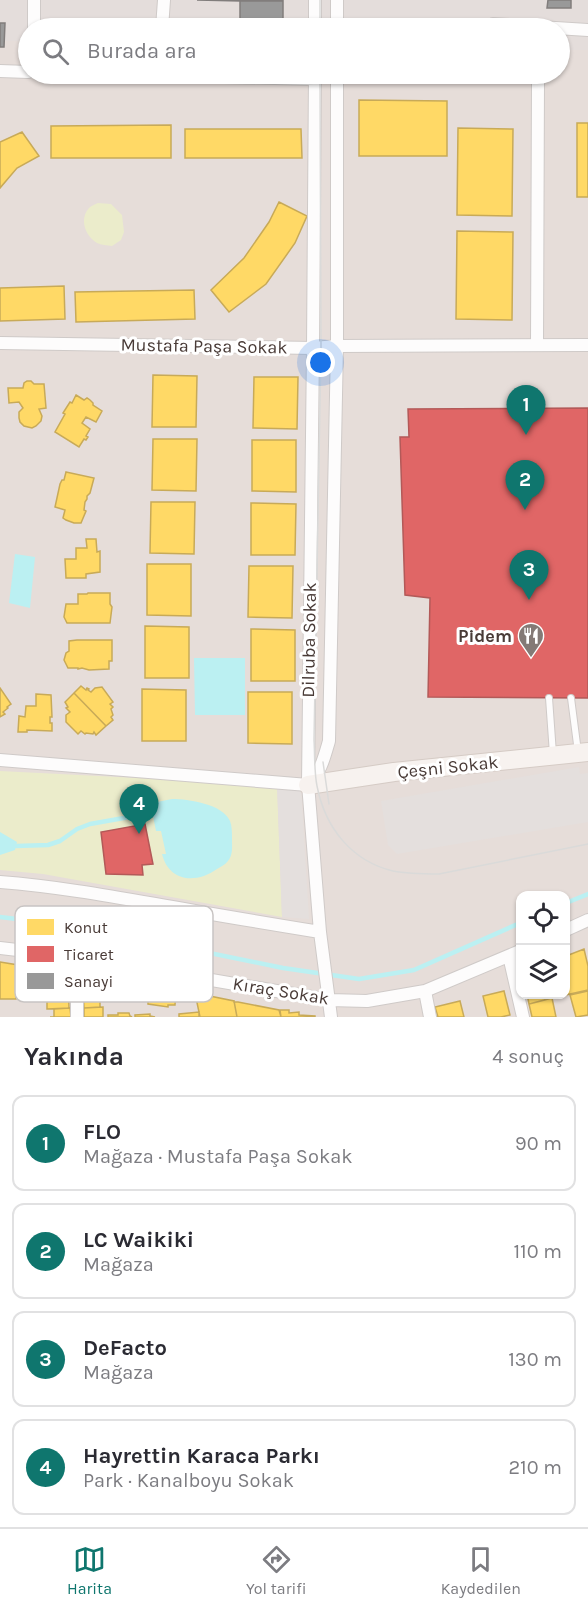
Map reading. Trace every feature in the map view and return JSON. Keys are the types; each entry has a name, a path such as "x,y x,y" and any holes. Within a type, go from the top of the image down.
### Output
{"street":[{"path":"34,0 34,18"},
{"path":"163,18 164,0"},
{"path":"315,0 315,18"},
{"path":"337,0 337,18"},
{"path":"570,29 588,30"},
{"path":"0,71 18,72"},
{"name":"Dilruba Sokak","path":"315,84 308,784 320,932 331,1017"},
{"path":"0,760 308,784 316,777 329,741 337,346 337,84"},
{"path":"537,345 538,84"},
{"name":"Mustafa Paşa Sokak","path":"0,343 314,348 588,345"},
{"name":"Çeşni Sokak","path":"308,784 394,772 583,752"},
{"path":"0,882 30,884 163,906"},
{"path":"213,915 320,932"},
{"path":"570,928 588,920"},
{"name":"Kıraç Sokak","path":"0,948 15,950"},
{"path":"515,953 524,1017"},
{"name":"Kıraç Sokak","path":"213,980 329,1000 367,1001 425,991 515,953"},
{"path":"425,991 430,1017"},
{"path":"78,1002 78,1017"}],"lane":[{"path":"549,698 553,756"},
{"path":"571,698 583,752"}],"shaded area":[{"path":"0,0 588,0 588,50 570,50 570,18 18,18 18,41 0,41"},
{"path":"0,41 18,41 18,84 570,84 570,50 588,50 588,1017 0,1017"},
{"path":"579,767 580,774 588,773 588,822 397,854 388,845 381,801"},
{"path":"277,785 301,788 309,919 282,917"}],"green space":[{"path":"98,203 111,204 122,215 124,232 121,240 112,246 97,243 89,236 85,227 86,212"},
{"path":"0,771 277,785 282,917 43,874 0,870"}],"water":[{"path":"15,554 35,557 30,608 9,603"},
{"path":"194,658 245,658 245,715 195,715"},
{"path":"172,799 204,804 226,815 231,825 232,848 231,856 225,864 209,874 192,878 184,878 171,870 162,854 166,854 161,831 156,831 151,806 157,802"},
{"path":"0,832 17,842 15,850 0,855"}],"building: Konut":[{"path":"359,100 447,101 447,156 359,156"},
{"path":"577,123 588,123 588,197 577,197"},
{"path":"171,125 171,158 51,158 51,126"},
{"path":"458,128 513,129 512,216 457,215"},
{"path":"185,129 301,129 302,158 185,158"},
{"path":"22,132 39,156 17,168 0,188 0,142"},
{"path":"279,202 307,216 295,243 266,284 229,312 211,290 244,258 269,222"},
{"path":"457,231 513,232 512,320 456,319"},
{"path":"64,286 65,319 0,321 0,288"},
{"path":"194,290 195,319 76,322 75,292"},
{"path":"153,375 197,376 196,427 152,427"},
{"path":"254,377 298,377 297,429 253,428"},
{"path":"27,381 44,384 46,408 39,409 42,416 41,421 32,428 20,422 19,412 23,408 19,402 9,403 8,388 23,388"},
{"path":"76,395 84,400 87,398 102,411 96,422 86,417 82,423 90,429 86,436 88,437 79,447 55,432 65,414 63,413"},
{"path":"153,439 197,439 196,491 152,490"},
{"path":"252,440 296,440 296,492 252,491"},
{"path":"66,472 94,478 85,502 84,510 86,511 81,523 66,520 63,518 65,510 55,507 60,484"},
{"path":"151,502 195,502 194,554 150,553"},
{"path":"251,503 296,504 295,555 251,555"},
{"path":"86,539 96,539 97,552 100,551 100,572 86,574 86,578 66,578 65,559 76,559 76,548 87,548"},
{"path":"147,564 191,564 191,616 147,615"},
{"path":"249,566 293,566 292,618 248,617"},
{"path":"110,593 112,607 110,623 67,623 64,617 66,604 78,604 78,594"},
{"path":"145,626 189,627 189,678 145,678"},
{"path":"251,629 295,630 295,681 251,681"},
{"path":"112,640 112,661 109,661 109,669 68,668 64,660 69,651 69,641"},
{"path":"81,686 91,692 95,688 102,687 113,702 110,704 113,707 111,717 113,720 106,726 74,693"},
{"path":"0,688 11,704 3,712 5,714 0,717"},
{"path":"142,689 186,690 186,741 142,741"},
{"path":"248,692 292,692 292,744 248,743"},
{"path":"74,693 106,726 96,735 94,732 85,734 81,731 78,734 66,722 66,715 70,712 65,702"},
{"path":"36,694 51,695 52,731 18,732 19,716 25,717 26,706 36,706"},
{"path":"584,949 588,966 588,990 570,994 570,954"},
{"path":"0,962 15,964 15,999 0,999"},
{"path":"504,991 510,1015 488,1017 483,996"},
{"path":"588,991 588,1015 576,1017 570,995"},
{"path":"213,997 234,1001 237,1017 200,1017 197,1002 213,1002"},
{"path":"528,999 545,999 545,1000 529,1004"},
{"path":"552,999 556,1017 532,1017 529,1004"},
{"path":"460,1001 464,1017 438,1017 435,1007"},
{"path":"47,1002 69,1002 69,1008 47,1009"},
{"path":"84,1002 100,1002 100,1007 84,1008"},
{"path":"148,1002 175,1002 175,1005 168,1005 168,1007 148,1004"},
{"path":"234,1002 279,1010 281,1017 237,1017"},
{"path":"103,1007 103,1017 84,1017 84,1008"},
{"path":"70,1008 71,1017 54,1017 54,1009"},
{"path":"280,1010 289,1010 289,1013 299,1012 299,1015 315,1017 281,1017"},
{"path":"199,1012 199,1017 179,1017 179,1014"},
{"path":"118,1013 129,1013 132,1017 108,1017 108,1015 118,1015"},
{"path":"150,1014 155,1017 135,1017 135,1015"}],"building: Ticaret":[{"path":"588,408 588,698 428,697 430,598 405,595 400,437 409,437 408,409"},
{"path":"145,824 153,864 142,865 143,875 106,874 101,832"}],"building: Sanayi":[{"path":"283,0 283,1 240,1"},
{"path":"548,0 571,0 571,8 547,8"},
{"path":"240,1 283,1 283,18 240,18"},
{"path":"0,23 5,23 4,47 0,47"}],"waterway":[{"path":"16,846 48,845 90,824 152,813"},
{"path":"570,901 588,894"},
{"path":"0,917 15,919"},
{"path":"213,954 283,968 359,979 414,970 516,925"}],"tram line":[{"path":"320,0 320,18"},
{"path":"320,84 321,347 314,740 315,775 321,801 333,828 353,851 378,866 399,872 439,874 588,844"},
{"path":"323,762 329,804"}],"place":[{"name":"FLO","path":"526,435"},
{"name":"LC Waikiki","path":"525,510"},
{"name":"DeFacto","path":"529,600"},
{"name":"Pidem","path":"531,659"},
{"name":"Hayrettin Karaca Parkı","path":"139,834"}]}
